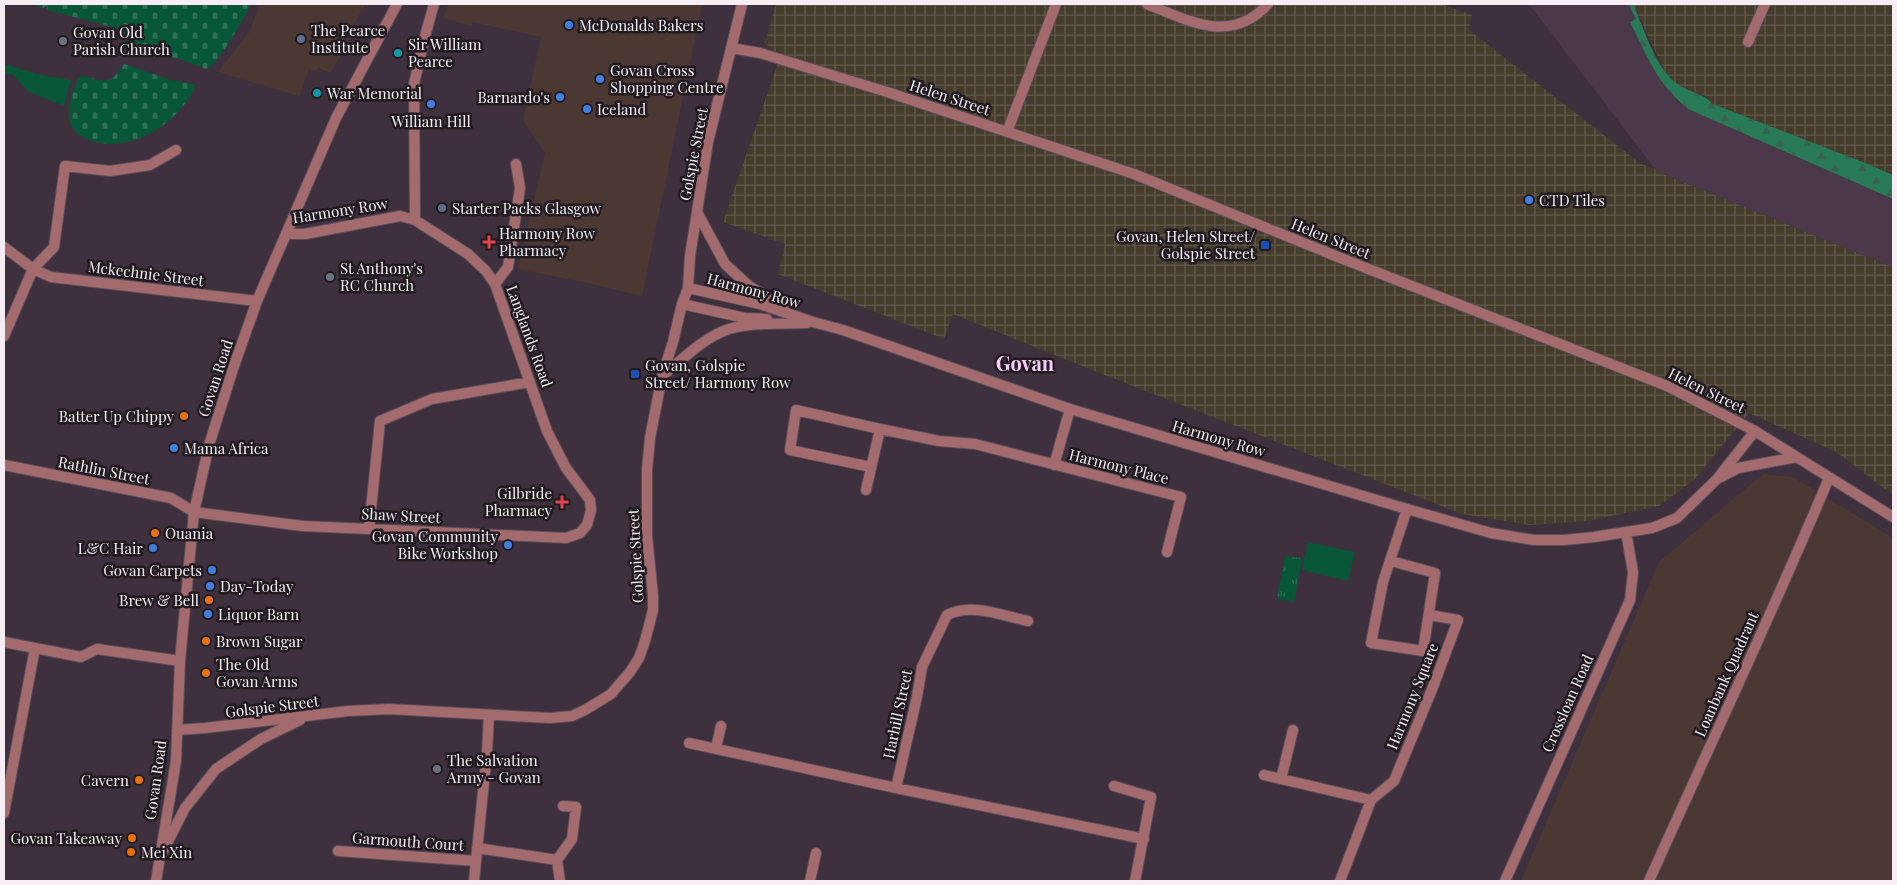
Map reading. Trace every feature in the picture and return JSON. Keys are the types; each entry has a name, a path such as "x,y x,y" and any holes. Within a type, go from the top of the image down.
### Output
{"street":[{"name":"Govan Road","path":"156,881 176,761 180,661 194,512 209,445 257,301 336,118 397,4"},
{"path":"415,220 414,84 434,4"},
{"name":"Golspie Street","path":"177,730 389,709 550,718 572,716 611,694 630,672 639,658 646,641 653,610 647,536 647,470 650,438 662,376 688,288 690,256 708,142 742,4"},
{"path":"1007,132 1056,4"},
{"path":"1147,4 1180,17 1216,27 1240,23 1254,16 1268,4"},
{"path":"1748,42 1765,4"},
{"name":"Helen Street","path":"732,48 760,53 1134,174 1338,257 1667,386 1755,431 1893,517"},
{"path":"4,336 33,269 54,246 65,166 110,171 150,166 176,150"},
{"name":"Langlands Road","path":"516,164 520,188 508,267 495,284 547,431 566,468 590,500 591,510"},
{"name":"Harmony Row","path":"697,212 724,264 758,292 813,322"},
{"name":"Harmony Row","path":"286,234 305,234 400,216 415,220 468,254 486,270 495,284"},
{"name":"Mckechnie Street","path":"4,247 33,269 51,277 257,301"},
{"name":"Harmony Row","path":"688,288 760,304 842,330 1070,410 1491,533 1534,540 1564,540 1652,528 1677,518 1717,480"},
{"name":"Harmony Row","path":"682,304 745,318 813,322"},
{"name":"Harmony Row","path":"662,376 707,341 727,330 747,326 813,322"},
{"path":"369,529 380,421 432,399 530,382"},
{"name":"Harmony Place","path":"871,467 790,450 796,410 939,441 975,444 1181,497 1167,552"},
{"name":"Harmony Place","path":"1054,465 1070,410"},
{"path":"866,490 880,429"},
{"path":"1717,480 1755,431"},
{"path":"1717,480 1738,468 1797,457"},
{"name":"Rathlin Street","path":"4,465 171,498 194,512"},
{"name":"Loanbank Quadrant","path":"1649,881 1747,661 1792,566 1829,478"},
{"name":"Harmony Square","path":"1391,561 1435,572 1423,650 1371,643 1383,582 1407,509"},
{"name":"Shaw Street","path":"194,512 303,526 566,538 580,533 587,525 591,510"},
{"name":"Crossloan Road","path":"1505,881 1630,600 1633,572 1626,532"},
{"name":"Harhill Street","path":"896,788 922,667 947,615 955,610 970,608 1028,621"},
{"name":"Harmony Square","path":"1371,800 1394,782 1458,620 1429,615"},
{"path":"4,642 80,657 97,649 180,661"},
{"path":"4,813 34,648"},
{"path":"474,881 489,715"},
{"path":"158,862 185,808 216,769 261,740 305,717"},
{"path":"716,748 722,726"},
{"path":"1281,779 1293,730"},
{"path":"689,743 1144,839"},
{"path":"1264,774 1371,800 1340,881"},
{"path":"1114,786 1151,797 1135,881"},
{"path":"560,881 557,860 572,839 576,807 563,806"},
{"path":"477,848 557,860"},
{"name":"Garmouth Court","path":"338,850 476,861"},
{"path":"810,881 816,853"}],"shaded area":[{"path":"260,4 366,4 345,39 349,42 330,73 319,68 313,71 309,69 299,96 218,72 250,31"},
{"path":"448,4 702,4 642,296 518,269 545,153 523,120 541,37 473,22 471,26 443,18"},
{"path":"776,4 1441,4 1472,15 1469,30 1641,164 1893,267 1893,495 1836,452 1749,413 1694,480 1659,506 1588,521 1529,525 1462,514 953,314 944,339 778,274 785,244 723,222 780,57 765,43"},
{"path":"1529,4 1628,4 1636,19 1630,22 1677,101 1688,109 1893,199 1893,267 1663,174 1655,169"},
{"path":"1633,4 1893,4 1893,175 1713,104 1705,96 1679,86 1666,74"},
{"path":"1763,474 1793,477 1893,538 1893,881 1521,881 1659,562"}],"green space":[{"path":"33,4 251,4 225,49 212,65 206,69 177,58 132,49 125,45 124,30 47,10 45,6 44,8"},
{"path":"1628,4 1633,4 1657,60 1671,78 1683,88 1704,97 1713,104 1893,175 1893,199 1688,109 1669,90 1654,69 1630,22 1636,19"},
{"path":"4,64 41,75 71,80 64,106 29,92 13,75 4,73"},
{"path":"124,64 171,80 196,85 178,112 166,123 137,139 105,144 82,137 76,132 69,119 71,99 78,79 84,76 98,80 111,79"},
{"path":"1308,542 1355,552 1348,581 1302,570"},
{"path":"1285,556 1302,558 1294,602 1277,599"}],"place":[{"name":"McDonalds Bakers","path":"569,25"},
{"name":"The Pearce Institute","path":"301,39"},
{"name":"Govan Old Parish Church","path":"63,41"},
{"name":"Sir William Pearce","path":"398,53"},
{"name":"Govan Cross Shopping Centre","path":"600,79"},
{"name":"War Memorial","path":"317,93"},
{"name":"Barnardo's","path":"560,97"},
{"name":"William Hill","path":"431,104"},
{"name":"Iceland","path":"587,109"},
{"name":"CTD Tiles","path":"1529,200"},
{"name":"Starter Packs Glasgow","path":"442,208"},
{"name":"Harmony Row Pharmacy","path":"489,242"},
{"name":"Govan, Helen Street/ Golspie Street","path":"1265,245"},
{"name":"St Anthony's RC Church","path":"330,277"},
{"name":"Govan, Golspie Street/ Harmony Row","path":"635,374"},
{"name":"Batter Up Chippy","path":"184,416"},
{"name":"Mama Africa","path":"174,448"},
{"name":"Gilbride Pharmacy","path":"562,502"},
{"name":"Ouania","path":"155,533"},
{"name":"Govan Community Bike Workshop","path":"508,545"},
{"name":"L&C Hair","path":"153,548"},
{"name":"Govan Carpets","path":"212,570"},
{"name":"Day-Today","path":"210,586"},
{"name":"Brew & Bell","path":"209,600"},
{"name":"Liquor Barn","path":"208,614"},
{"name":"Brown Sugar","path":"206,641"},
{"name":"The Old Govan Arms","path":"206,673"},
{"name":"The Salvation Army - Govan","path":"437,769"},
{"name":"Cavern","path":"139,780"},
{"name":"Govan Takeaway","path":"132,838"},
{"name":"Mei Xin","path":"131,852"}],"district":[{"name":"Govan","path":"1025,362"}]}
